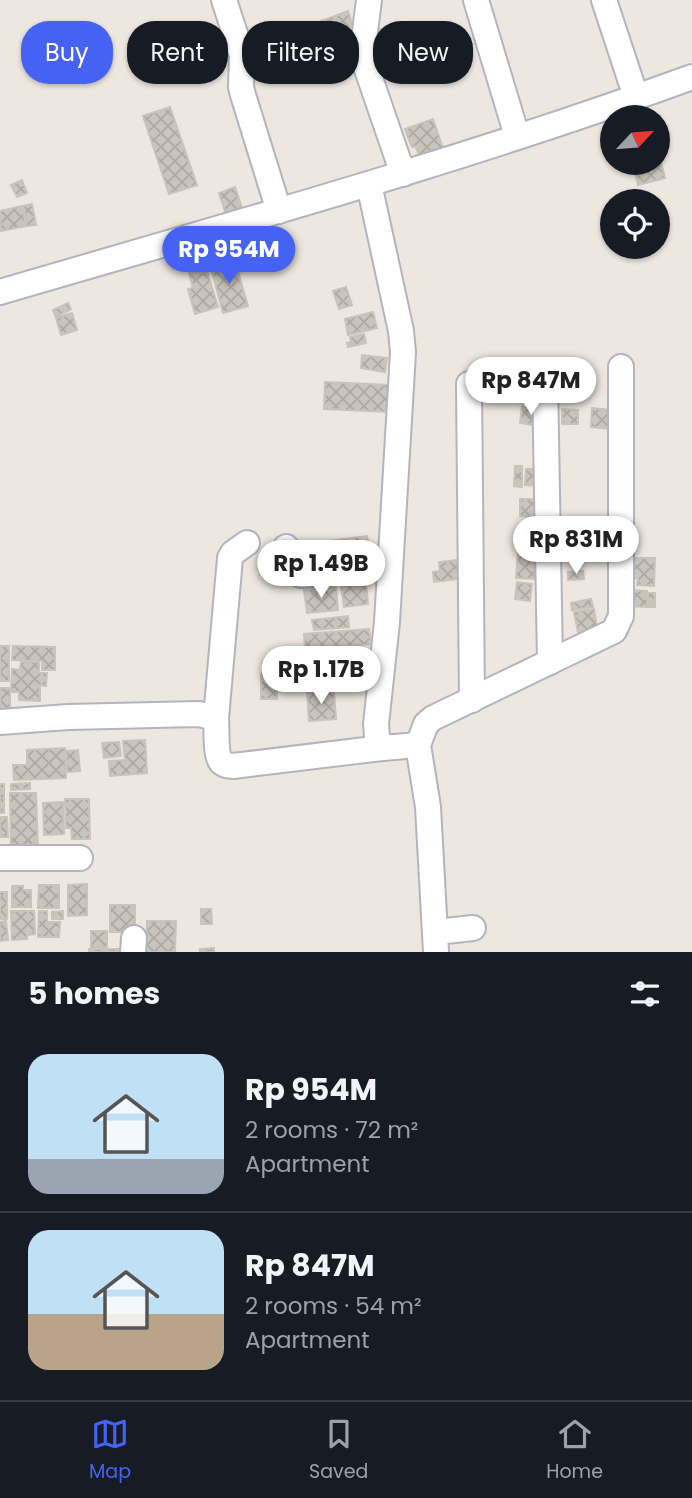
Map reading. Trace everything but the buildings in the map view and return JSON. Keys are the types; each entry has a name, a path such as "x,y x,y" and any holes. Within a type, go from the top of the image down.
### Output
{"street":[{"path":"225,0 243,55 243,95 278,211"},
{"path":"369,0 362,55 403,174"},
{"path":"476,0 517,136"},
{"path":"604,0 636,97"},
{"path":"0,292 403,174 692,77"},
{"path":"369,184 401,331 403,352 387,622 376,724 377,737 382,748"},
{"path":"472,928 436,942 428,807 418,745 426,724 433,718 614,631 621,616 621,367"},
{"path":"545,379 550,662"},
{"path":"469,384 472,700"},
{"path":"247,543 230,558 216,718 221,762 233,766 418,745"},
{"path":"286,547 301,575 390,567"},
{"path":"0,722 68,716 191,714 216,718"},
{"path":"0,858 80,858"}]}
